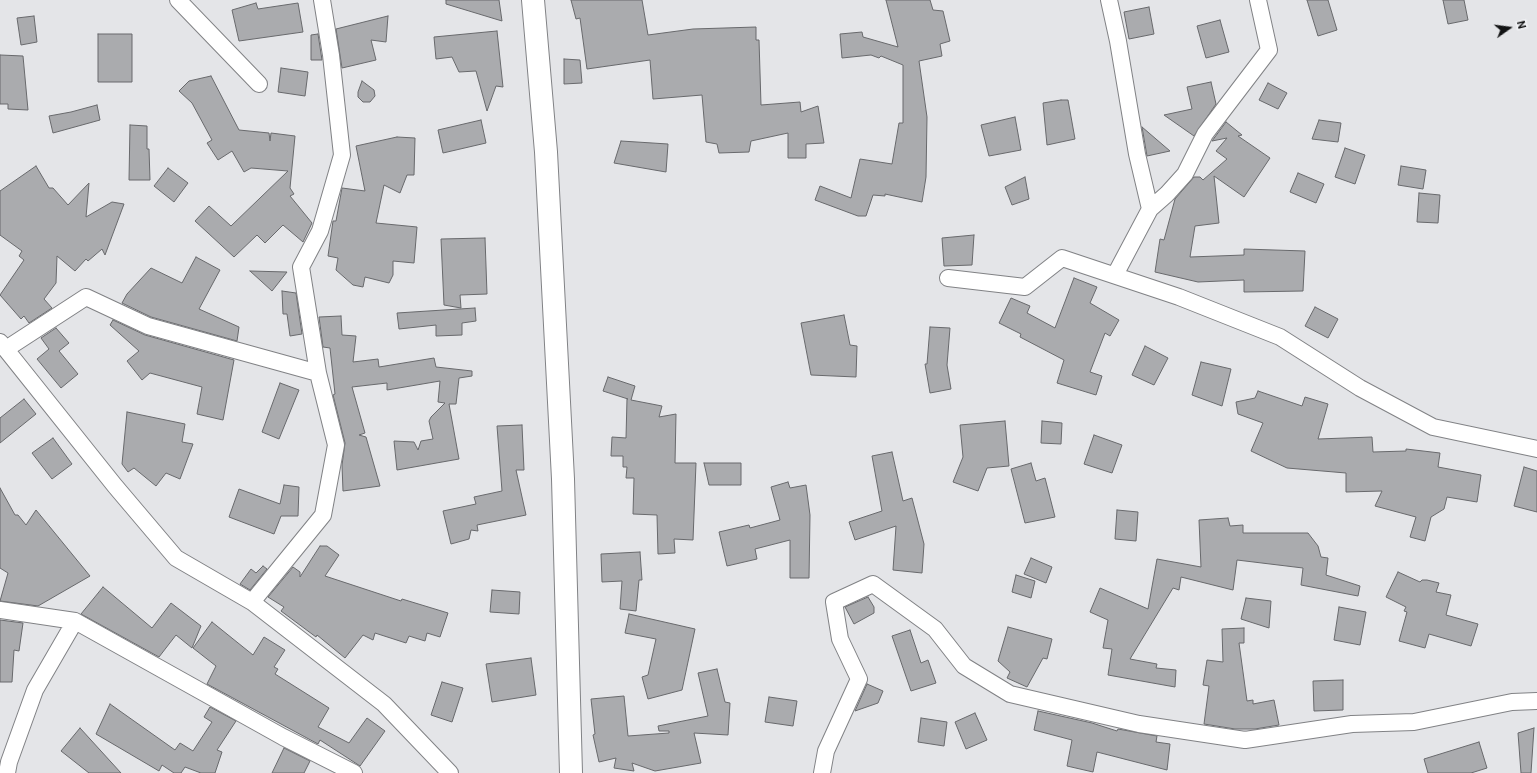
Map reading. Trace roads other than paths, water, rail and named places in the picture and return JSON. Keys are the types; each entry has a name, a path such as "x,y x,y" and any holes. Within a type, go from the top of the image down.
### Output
{"street":[{"path":"178,0 259,84"},
{"path":"252,602 323,514 336,445 318,373 301,267 320,231 342,155 331,55 322,0"},
{"path":"533,0 546,152 563,479 571,773"},
{"path":"1109,0 1118,41 1137,154 1150,209"},
{"path":"1115,276 1150,209 1167,194 1185,174 1205,134 1269,50 1258,0"},
{"path":"948,278 1025,287 1062,258 1179,297 1280,337 1360,388 1433,427 1537,448"},
{"path":"318,373 148,326 86,297 3,346 115,486 176,558 252,602 384,704 450,773"},
{"path":"822,773 826,751 859,679 840,638 834,602 873,584 935,629 964,666 1010,694 1139,724 1245,740 1297,731 1352,724 1414,722 1512,702 1537,701"},
{"path":"0,610 75,621 283,737 354,773"},
{"path":"7,773 9,762 35,690 75,621"}]}
